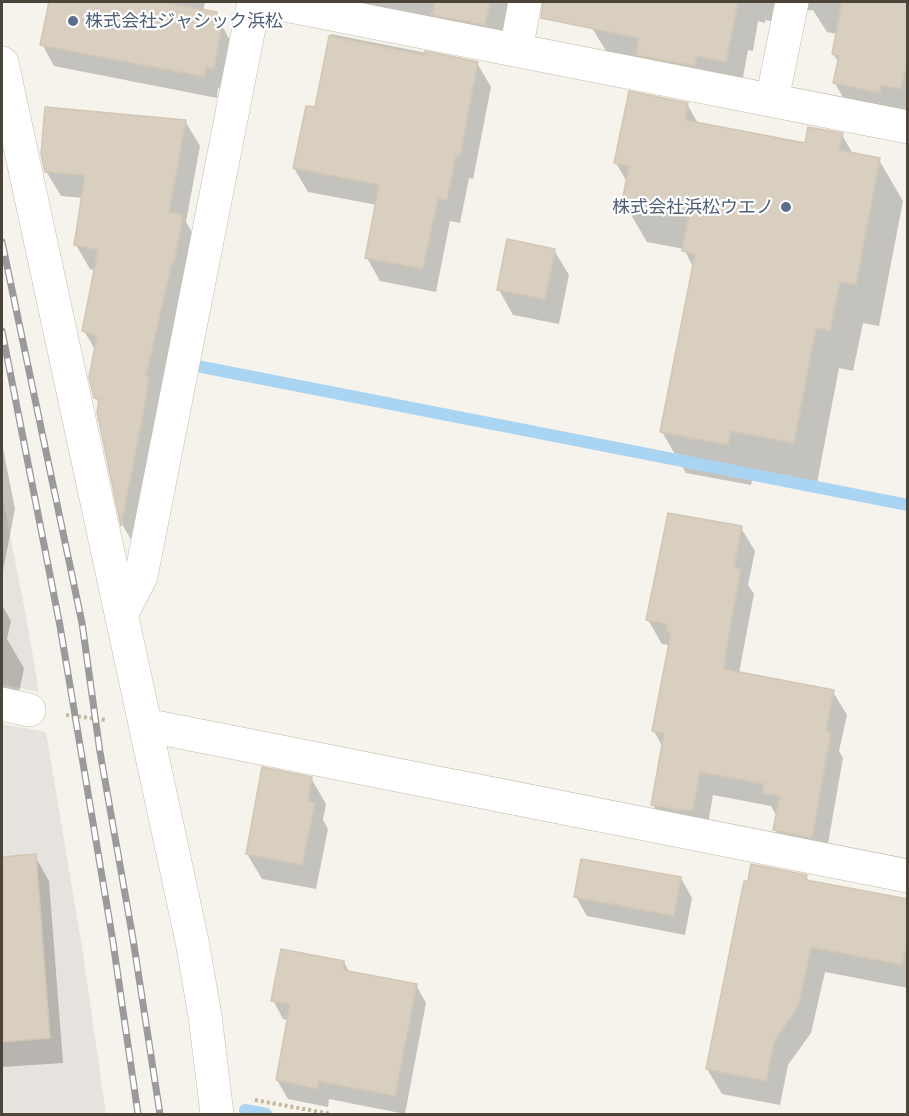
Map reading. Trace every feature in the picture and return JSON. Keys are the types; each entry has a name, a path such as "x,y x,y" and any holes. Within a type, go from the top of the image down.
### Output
{"street":[{"path":"121,615 141,576 254,2"},
{"path":"270,2 908,127"},
{"path":"516,50 525,2"},
{"path":"772,100 792,2"},
{"path":"2,63 194,950 205,1016 215,1103"},
{"path":"145,725 908,876"}],"path":[{"path":"15,707 145,725"},
{"path":"215,1103 331,1114"}],"shaded area":[{"path":"2,493 29,632 39,692 2,684"},
{"path":"2,724 46,732 82,947 106,1114 2,1114"}],"building":[{"path":"49,2 160,2 217,12 214,24 222,25 214,69 206,67 205,77 40,45"},
{"path":"435,2 490,2 485,25 432,15"},
{"path":"543,2 738,2 726,62 697,56 695,66 636,55 639,38 541,18"},
{"path":"842,2 908,2 908,57 901,89 881,85 880,93 833,83 839,56 832,54"},
{"path":"329,36 424,55 425,51 478,62 460,156 456,155 447,200 438,198 423,269 365,258 379,185 293,168 306,106 315,107"},
{"path":"629,91 688,103 685,120 805,143 808,127 843,133 839,150 880,158 856,285 840,282 830,331 816,328 794,443 731,431 728,445 660,432 695,254 682,251 689,214 622,202 629,166 614,163"},
{"path":"45,107 186,120 169,212 183,215 174,264 172,263 146,376 149,377 144,410 121,526 97,412 99,399 94,398 89,377 97,336 82,331 98,250 74,245 85,175 45,172 41,154"},
{"path":"507,239 555,249 545,299 497,290"},
{"path":"668,513 742,526 734,568 741,569 724,669 834,690 826,732 831,733 812,838 773,830 780,796 762,793 764,784 700,772 693,810 651,805 664,734 652,731 671,632 666,631 667,624 646,620"},
{"path":"262,767 312,777 308,802 315,803 302,865 246,854"},
{"path":"36,854 50,1038 2,1042 2,857"},
{"path":"581,859 681,877 674,916 574,897"},
{"path":"751,864 807,875 806,880 908,899 908,937 902,965 811,947 798,1007 775,1040 766,1081 706,1069 744,881 748,881"},
{"path":"281,949 344,961 343,970 417,984 395,1096 319,1081 318,1089 276,1080 290,1004 271,1001"}],"waterway":[{"path":"202,367 908,505"},
{"path":"245,1110 266,1114"}],"railway":[{"path":"2,242 82,623 100,752 133,939 160,1114"},
{"path":"2,331 60,626 113,942 138,1114"}],"place":[{"name":"株式会社ジャシック浜松","path":"73,21"},
{"name":"株式会社浜松ウエノ","path":"786,207"}]}
